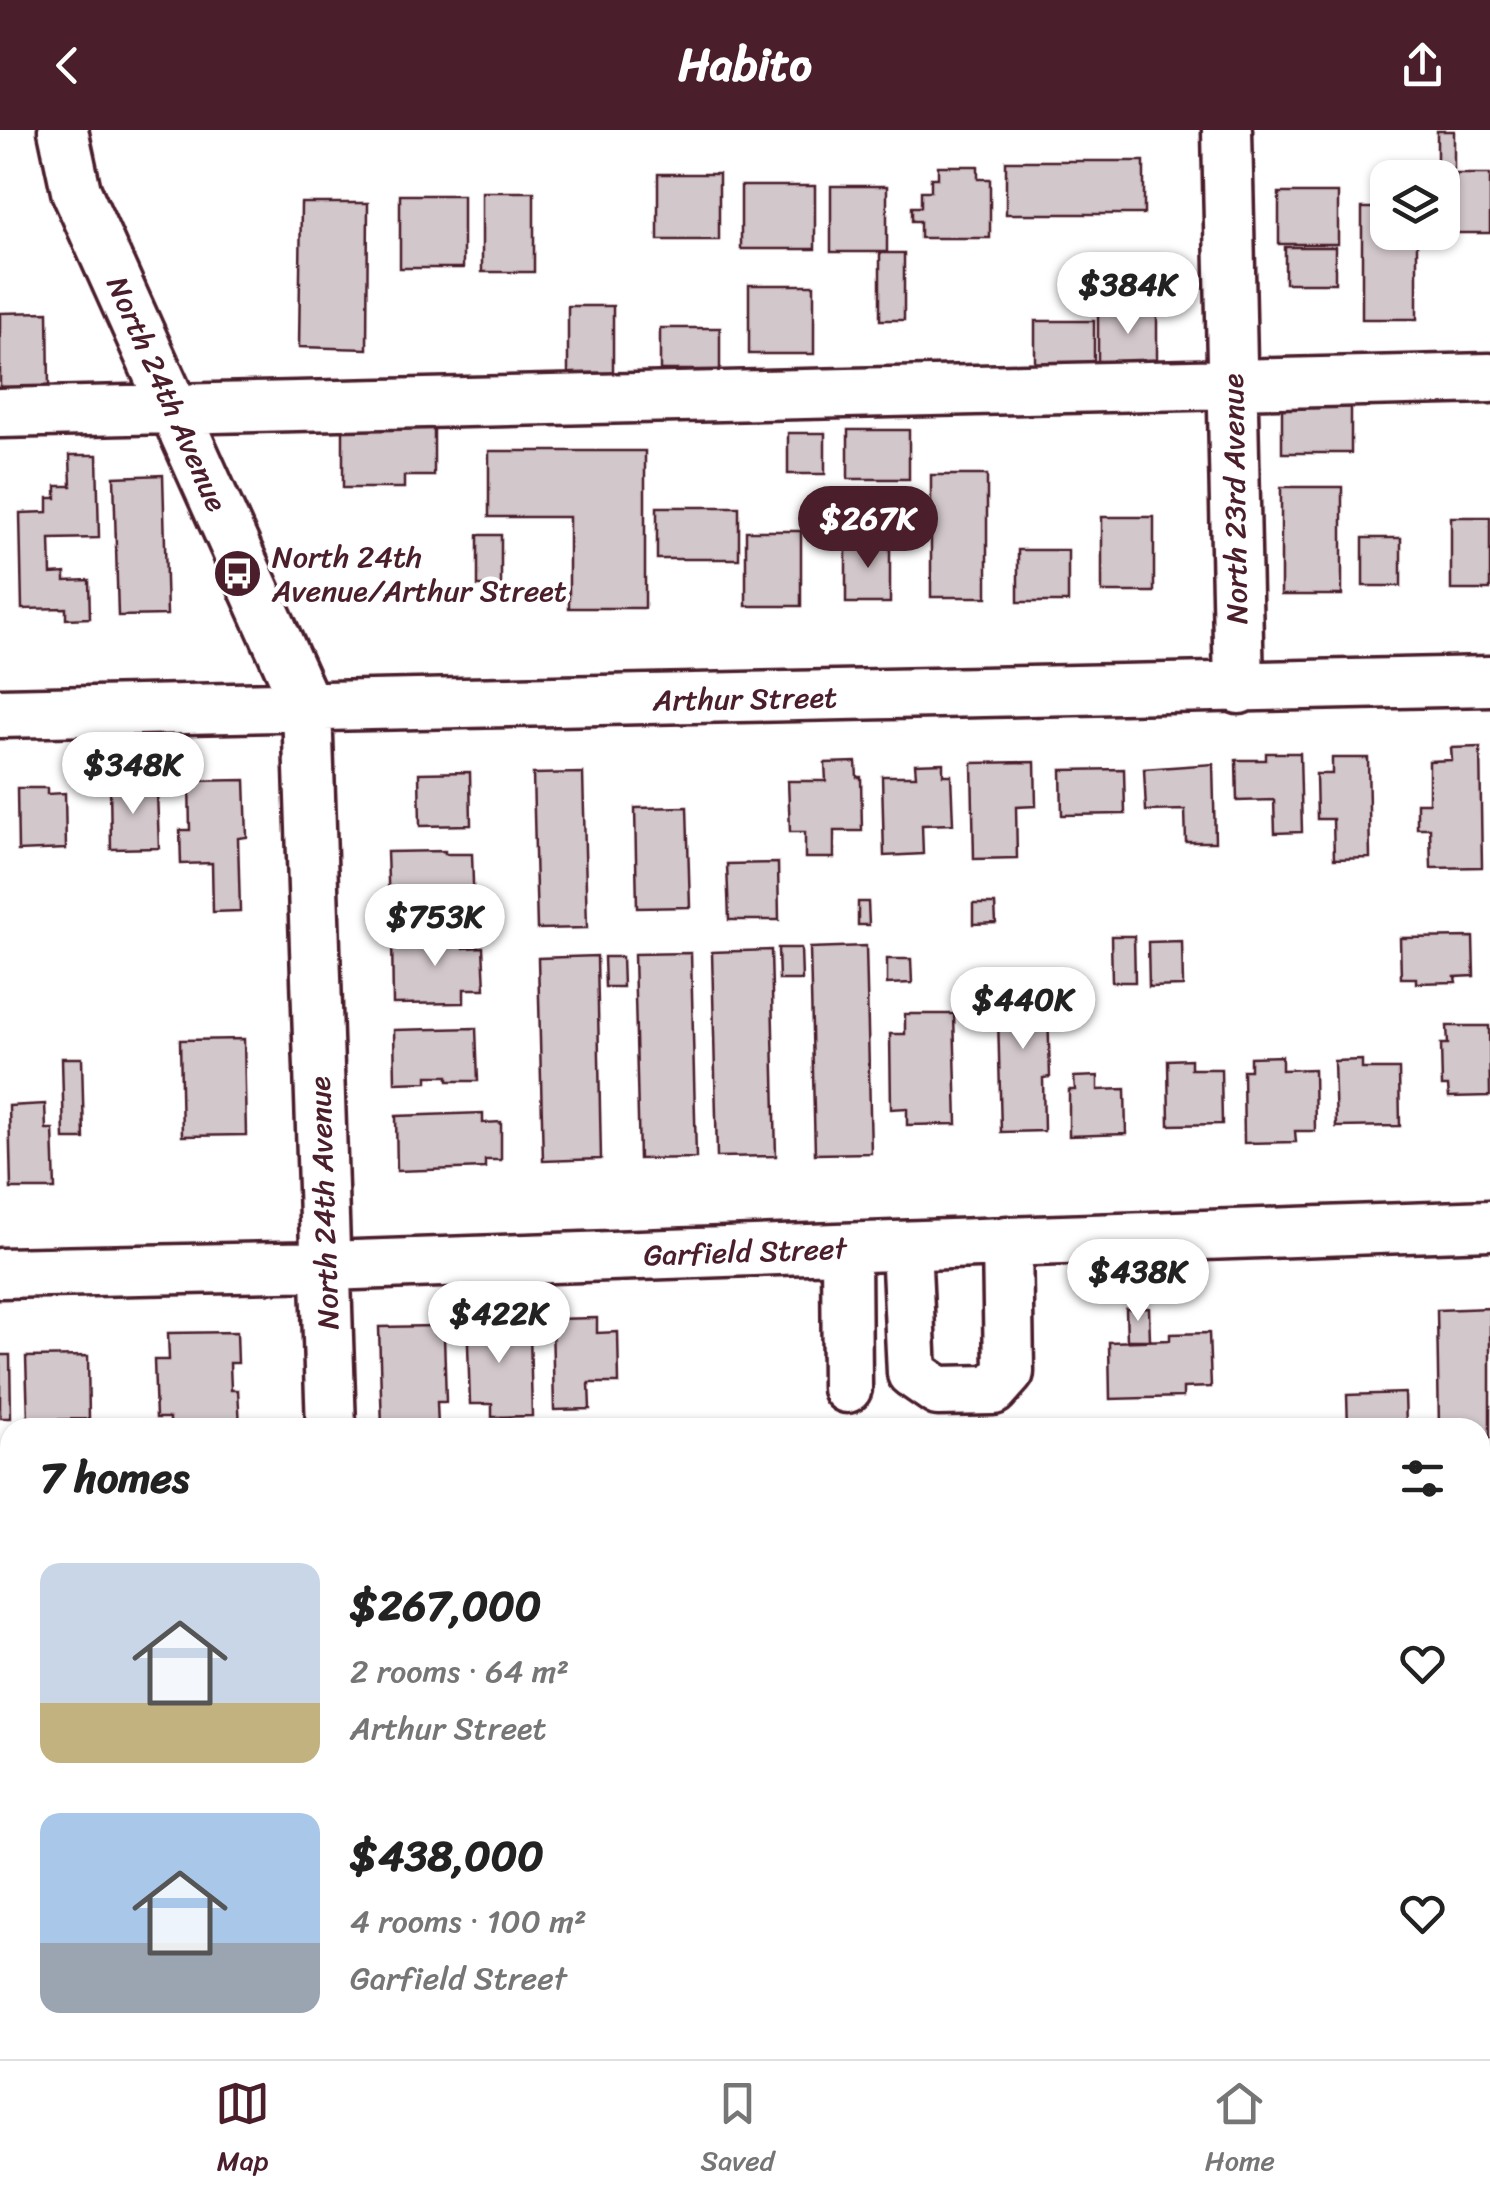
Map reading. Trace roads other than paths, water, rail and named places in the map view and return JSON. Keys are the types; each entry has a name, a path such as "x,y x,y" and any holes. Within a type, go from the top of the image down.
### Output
{"street":[{"name":"North 24th Avenue","path":"63,130 76,191 307,707 332,1418"},
{"name":"North 23rd Avenue","path":"1227,130 1238,689"},
{"path":"0,413 1490,378"},
{"name":"Arthur Street","path":"0,713 1490,681"},
{"name":"Garfield Street","path":"0,1272 327,1266 1490,1225"},
{"path":"906,1246 912,1373 938,1391 993,1390 1009,1372 1008,1241"},
{"path":"846,1248 848,1388"}],"place":[{"name":"North 24th Avenue/Arthur Street","path":"237,574"}]}
